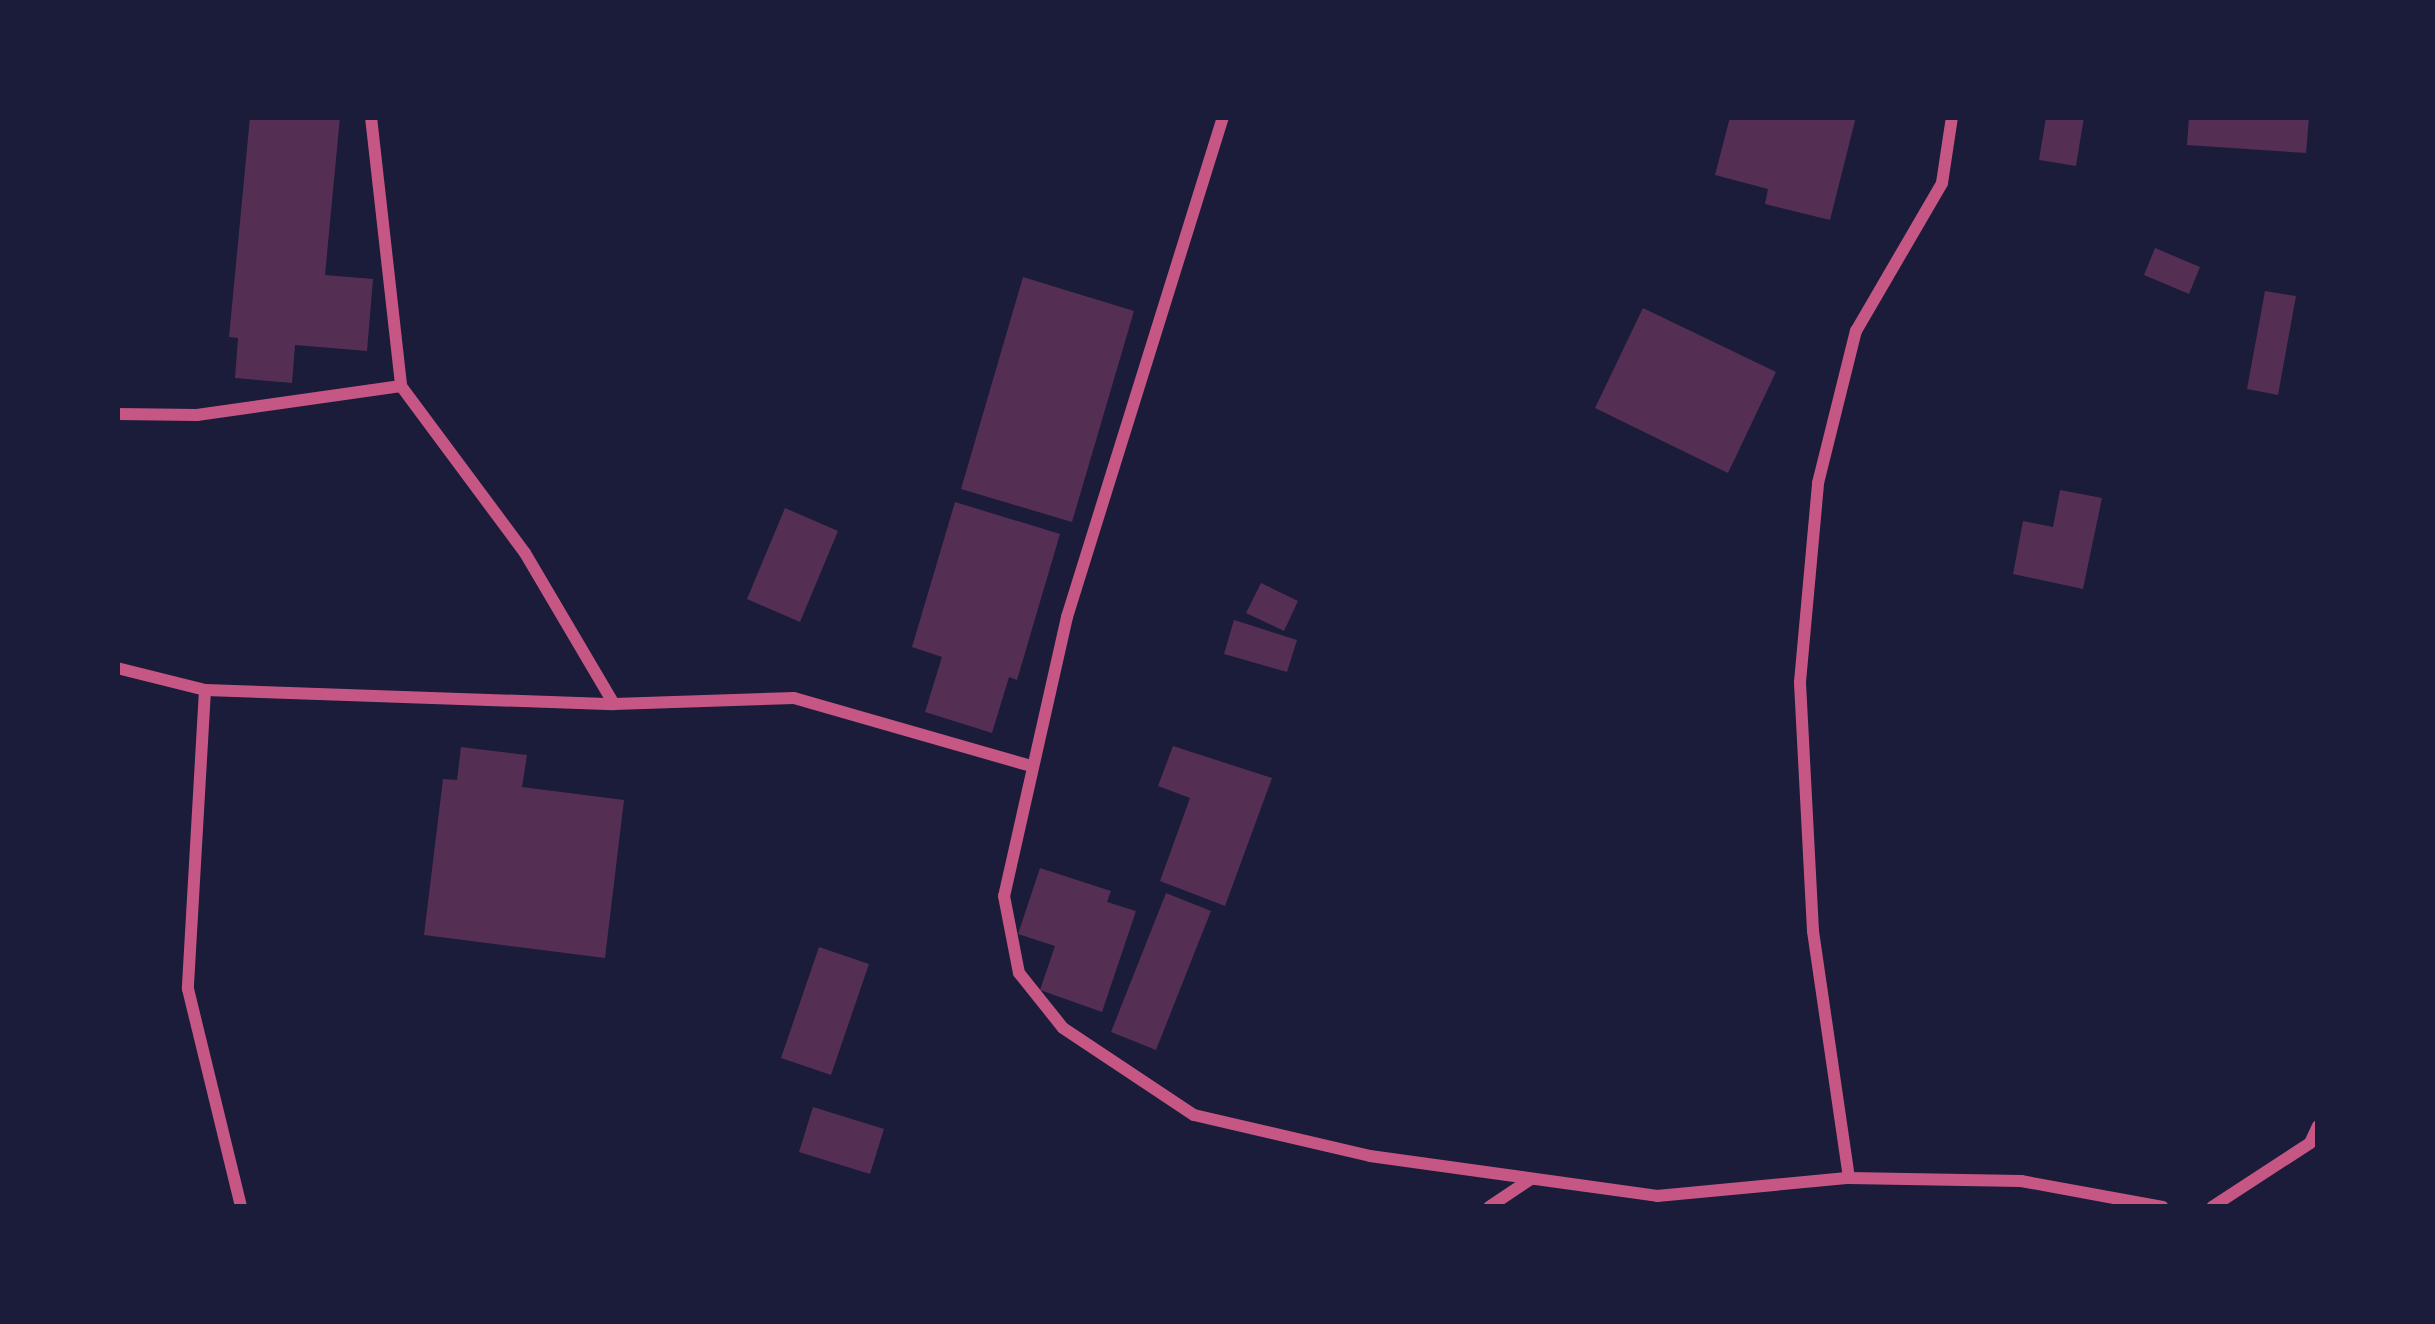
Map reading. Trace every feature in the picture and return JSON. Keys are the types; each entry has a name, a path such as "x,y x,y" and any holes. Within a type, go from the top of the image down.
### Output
{"street":[{"path":"371,117 400,386 525,553 614,704"},
{"path":"1223,117 1066,617 1004,896 1018,973 1063,1028 1194,1115 1370,1156 1657,1196 1850,1178 2021,1180 2163,1207"},
{"path":"1850,1178 1813,932 1800,682 1819,483 1856,331 1942,183 1952,117"},
{"path":"117,414 197,416 400,386"},
{"path":"117,668 206,690 614,704 794,698 1031,766"},
{"path":"206,690 188,989 241,1207"},
{"path":"2212,1207 2310,1143 2318,1126"},
{"path":"1489,1207 1532,1178"}],"building":[{"path":"250,117 340,117 325,275 373,279 367,351 295,345 292,383 235,378 238,338 229,337"},
{"path":"1730,117 1856,117 1830,220 1765,204 1768,189 1715,175"},
{"path":"2046,117 2084,117 2076,166 2039,160"},
{"path":"2189,117 2309,117 2306,153 2187,145"},
{"path":"2155,248 2200,267 2189,294 2144,275"},
{"path":"1023,277 1134,311 1072,522 961,489"},
{"path":"2265,291 2296,296 2278,395 2247,389"},
{"path":"1643,308 1776,372 1728,473 1595,408"},
{"path":"2060,490 2102,498 2083,589 2013,574 2023,521 2053,527"},
{"path":"955,502 1060,534 1017,680 1009,677 992,733 925,712 942,657 912,647"},
{"path":"785,508 838,531 800,622 747,599"},
{"path":"1261,583 1298,601 1284,631 1246,613"},
{"path":"1234,620 1297,640 1287,672 1224,654"},
{"path":"1173,746 1272,778 1225,906 1160,881 1190,798 1158,786"},
{"path":"461,747 527,755 522,787 624,800 605,958 424,935 443,779 457,780"},
{"path":"1040,868 1111,891 1107,902 1136,911 1102,1012 1040,990 1055,946 1018,934"},
{"path":"1166,893 1211,911 1156,1050 1111,1032"},
{"path":"819,947 869,964 831,1075 781,1058"},
{"path":"813,1107 884,1129 870,1174 799,1152"}]}
